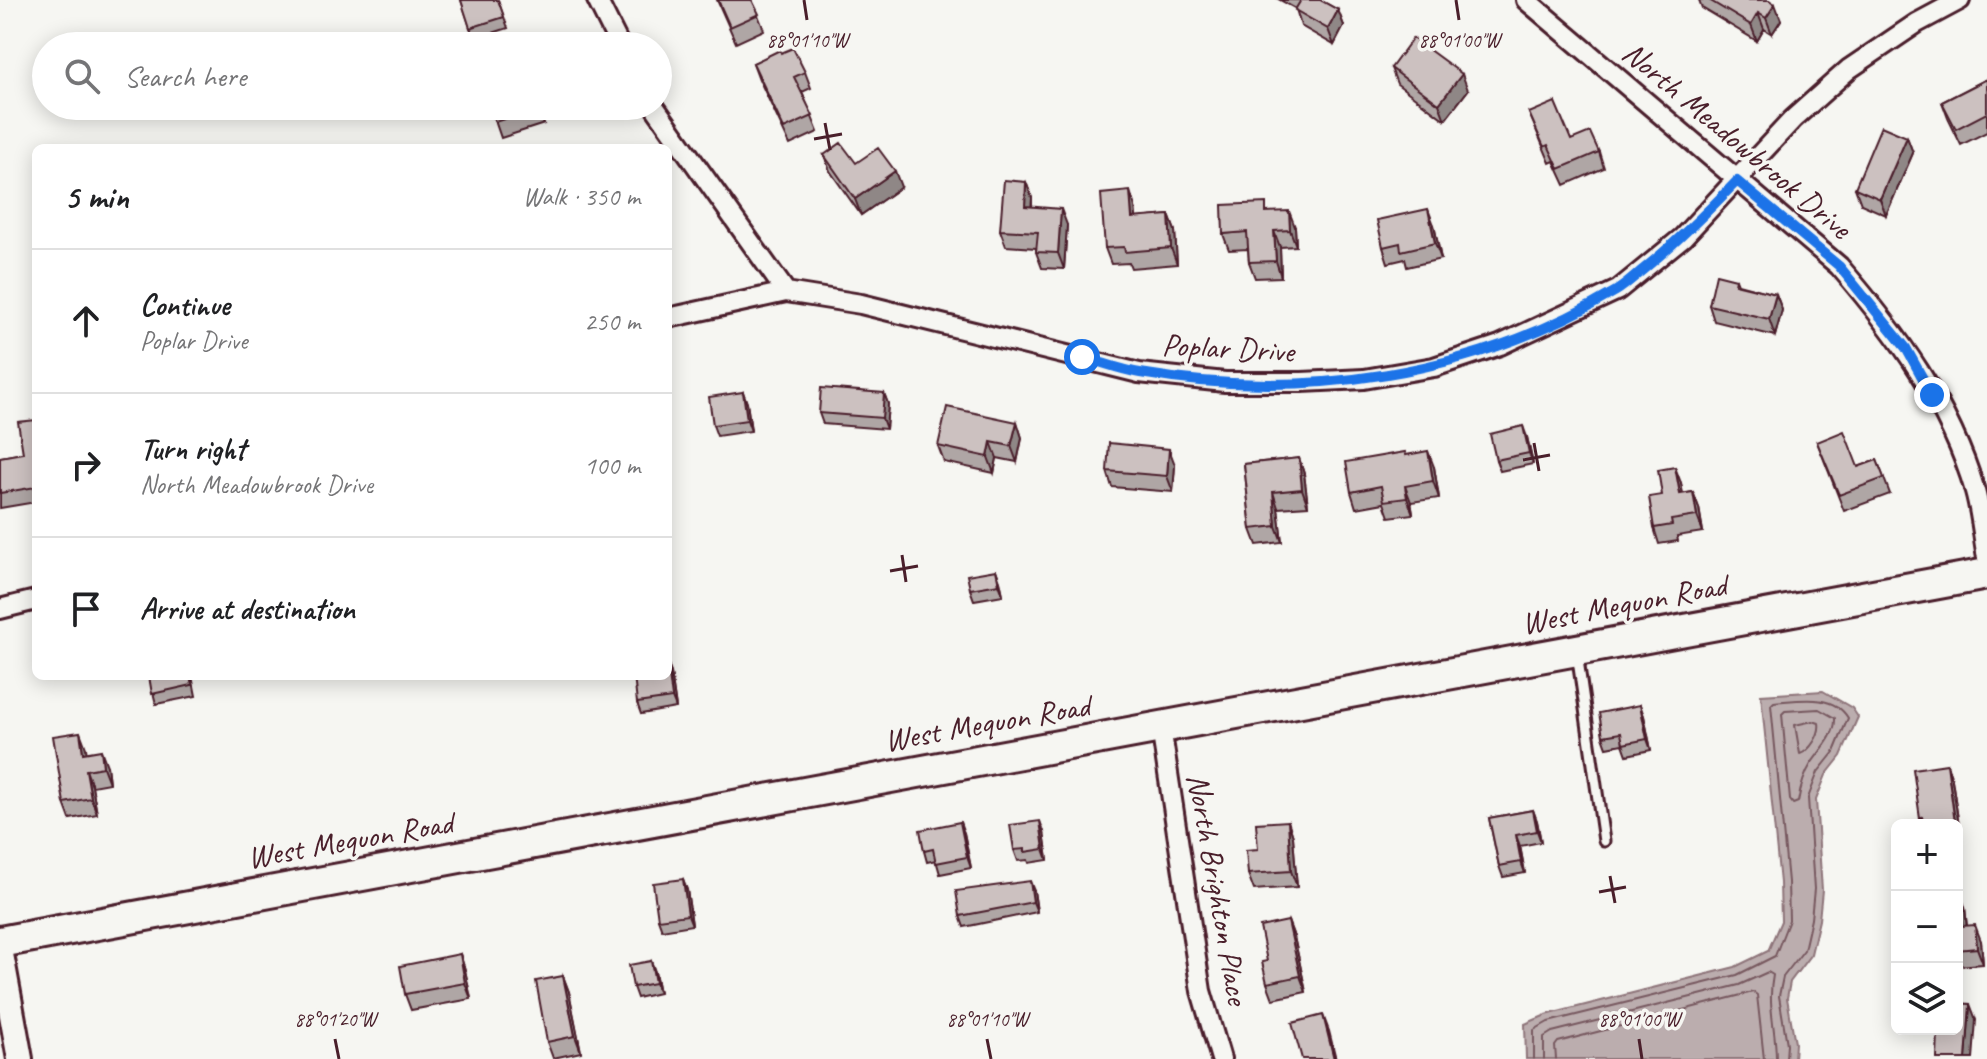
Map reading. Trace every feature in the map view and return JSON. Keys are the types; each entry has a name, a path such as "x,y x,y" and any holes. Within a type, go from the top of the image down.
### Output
{"main road":[{"name":"West Mequon Road","path":"0,942 1987,574"}],"street":[{"path":"597,0 613,32"},
{"name":"North Meadowbrook Drive","path":"1526,0 1839,266 1906,348 1954,436 1976,492 1987,558"},
{"name":"Poplar Drive","path":"672,317 786,292 861,304 1139,373 1225,382 1364,379 1434,367 1500,345 1618,290 1683,237 1793,119 1849,69 1917,23 1960,0"},
{"path":"664,120 786,292"},
{"path":"0,609 32,601"},
{"name":"North Brighton Place","path":"1161,727 1201,991 1221,1059"},
{"path":"0,949 20,1059"}],"lane":[{"path":"1576,650 1604,841"}],"water":[{"path":"1823,691 1852,708 1858,717 1841,756 1826,775 1816,800 1822,890 1811,954 1790,982 1787,998 1795,1043 1794,1059 1526,1059 1525,1024 1546,1015 1735,967 1768,951 1781,921 1780,883 1761,695"}],"building":[{"path":"461,0 498,0 504,17 470,28"},
{"path":"718,0 752,0 759,14 730,27"},
{"path":"1301,0 1320,0 1338,10 1328,29 1295,10"},
{"path":"1709,0 1769,0 1775,4 1766,18 1758,13 1751,25"},
{"path":"1413,38 1462,74 1439,104 1391,68"},
{"path":"793,48 805,72 794,77 813,116 784,129 753,63 780,50 781,53"},
{"path":"1987,79 1987,113 1956,129 1942,102"},
{"path":"1555,102 1571,140 1590,132 1599,152 1559,169 1548,145 1544,147 1529,113"},
{"path":"1881,126 1907,137 1880,199 1855,188"},
{"path":"841,143 856,163 878,148 895,171 855,199 824,155"},
{"path":"1004,180 1026,182 1025,206 1061,209 1058,253 1036,252 1038,232 1000,230"},
{"path":"1130,191 1132,218 1169,215 1171,248 1125,252 1124,247 1105,248 1101,194"},
{"path":"1266,203 1266,212 1289,211 1290,230 1274,231 1276,261 1249,262 1247,232 1223,234 1222,205"},
{"path":"1428,209 1435,243 1401,251 1400,243 1383,247 1377,220"},
{"path":"1716,274 1736,279 1735,284 1776,294 1769,319 1709,305"},
{"path":"821,388 884,393 882,418 819,413"},
{"path":"743,392 747,420 713,425 709,397"},
{"path":"947,407 1017,422 1011,446 991,442 988,457 938,446"},
{"path":"32,420 32,488 0,493 0,457 23,453 18,422"},
{"path":"1523,426 1529,453 1496,460 1490,434"},
{"path":"1844,431 1858,467 1877,460 1884,478 1839,495 1817,442"},
{"path":"1109,443 1169,449 1167,476 1107,471"},
{"path":"1428,451 1433,481 1405,486 1407,498 1384,501 1381,486 1351,492 1346,462"},
{"path":"1299,458 1302,489 1273,492 1276,526 1251,529 1244,464"},
{"path":"1675,467 1680,494 1693,492 1697,516 1671,520 1672,525 1654,528 1649,497 1662,495 1658,470"},
{"path":"996,570 999,584 970,589 967,575"},
{"path":"150,680 191,680 192,685 152,694"},
{"path":"634,680 670,680 672,698 637,703"},
{"path":"1640,705 1647,739 1623,744 1621,733 1603,736 1599,713"},
{"path":"80,732 83,753 101,750 103,767 86,770 91,798 64,803 53,736"},
{"path":"1947,764 1954,819 1920,818 1913,769"},
{"path":"1533,810 1537,831 1516,835 1521,862 1499,866 1489,818"},
{"path":"1040,821 1044,849 1014,850 1010,825"},
{"path":"1288,821 1291,871 1248,874 1246,850 1258,849 1256,823"},
{"path":"960,822 967,857 936,863 933,849 924,851 920,830"},
{"path":"683,879 688,915 658,919 653,883"},
{"path":"1030,881 1033,902 960,916 956,891"},
{"path":"1288,921 1300,976 1267,983 1262,962 1267,961 1260,927"},
{"path":"1975,925 1977,948 1963,949 1963,926"},
{"path":"460,954 465,983 405,994 400,966"},
{"path":"651,961 655,983 633,987 629,965"},
{"path":"563,976 575,1036 547,1042 536,981"},
{"path":"1963,1003 1970,1004 1966,1059 1937,1059 1938,1035 1963,1035"},
{"path":"1323,1015 1334,1059 1302,1059 1292,1023"}],"route":[{"path":"1082,357 1139,373 1225,382 1364,379 1434,367 1500,345 1618,290 1683,237 1737,181 1839,266 1906,348 1932,395"}]}
